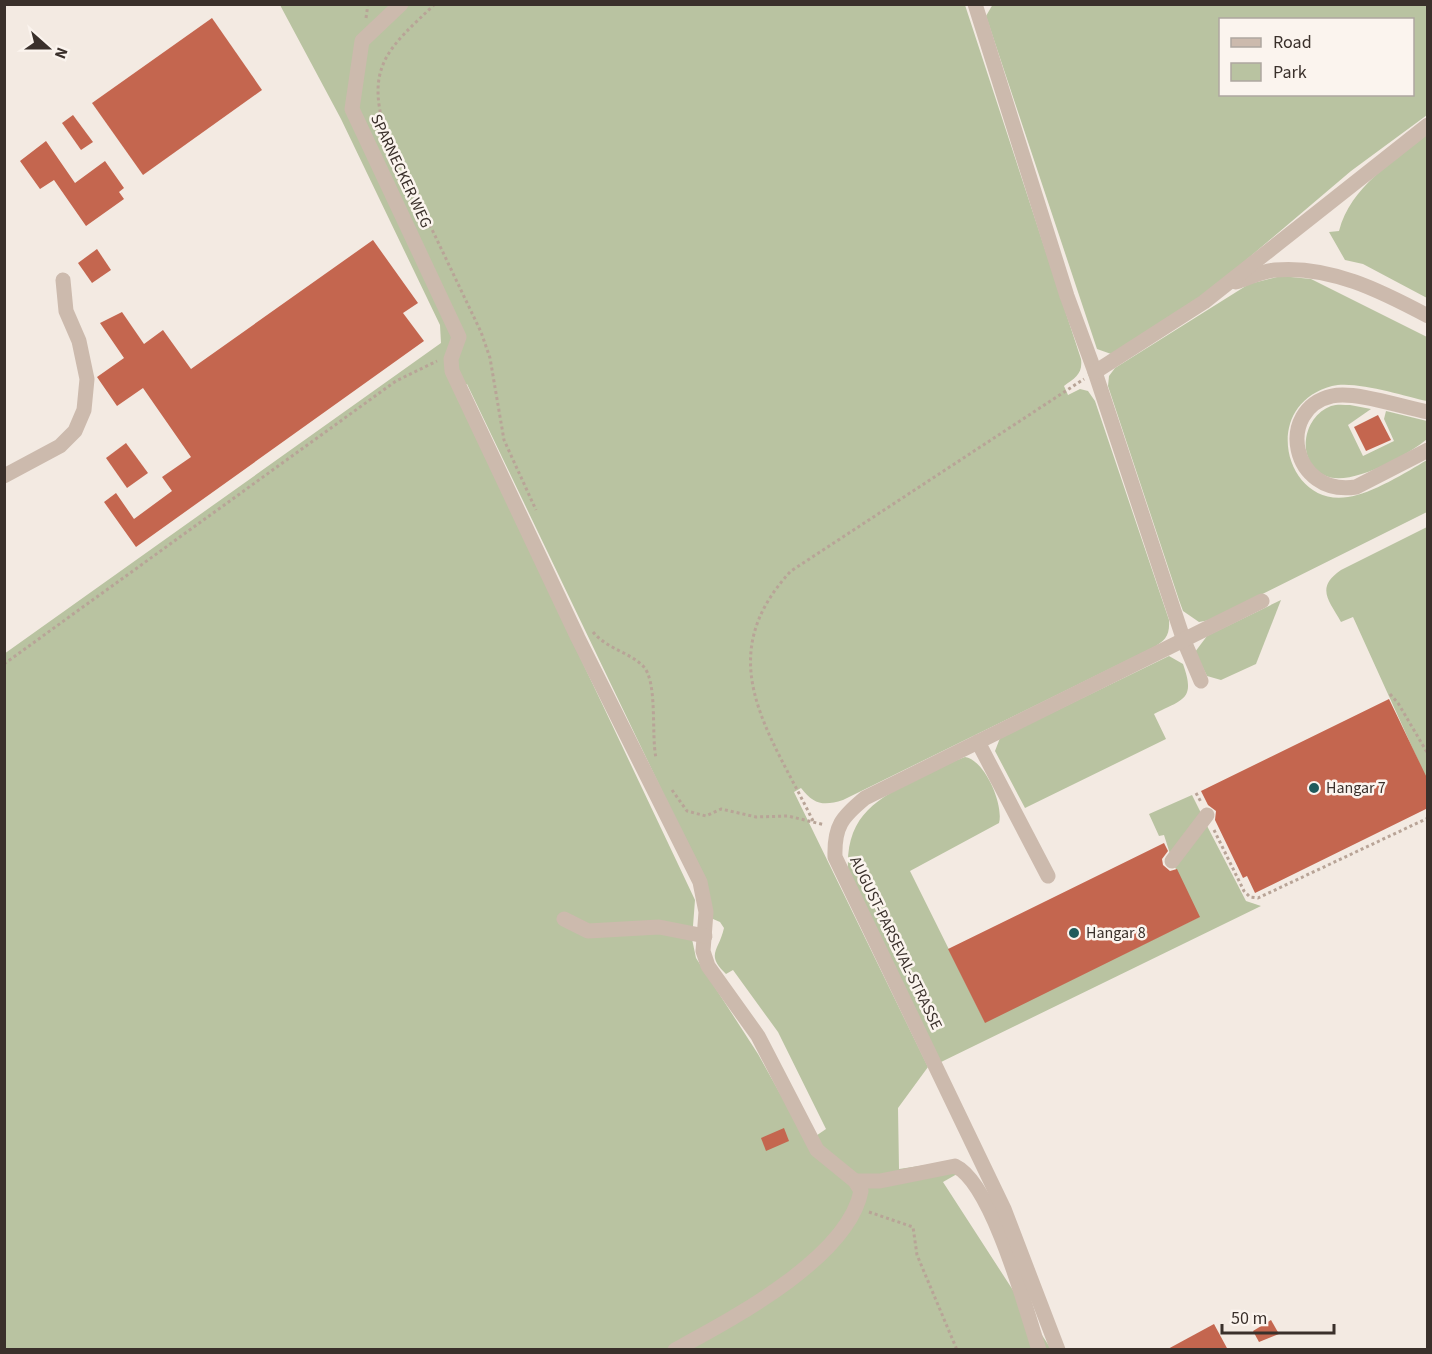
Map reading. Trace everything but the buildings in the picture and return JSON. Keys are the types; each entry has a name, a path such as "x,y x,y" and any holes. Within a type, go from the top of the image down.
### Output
{"street":[{"name":"SPARNECKER WEG","path":"401,4 362,41 352,109 459,337 452,359"},
{"path":"975,4 1067,296 1095,372 1184,641 1201,681"},
{"path":"1095,372 1225,286 1428,125"},
{"path":"1225,286 1273,270 1305,270 1344,278 1383,292 1428,316"},
{"path":"4,476 60,446 75,431 84,410 87,379 79,341 66,311 63,280"},
{"path":"452,359 452,371 459,388 572,627 700,882 706,912 703,951 708,966 758,1036 817,1150 855,1181 861,1191 857,1208 844,1229 814,1259 767,1297 675,1350"},
{"path":"1428,412 1351,396 1331,396 1318,402 1307,412 1296,438 1302,464 1309,474 1318,481 1343,489 1356,487 1428,450"},
{"path":"838,830 843,816 865,798 1262,602"},
{"path":"978,742 1048,876"},
{"path":"1172,861 1207,815"},
{"name":"AUGUST-PARSEVAL-STRASSE","path":"838,830 834,840 835,857 1004,1209 1058,1350"},
{"path":"564,919 588,931 658,927 705,936"},
{"path":"855,1181 880,1181 955,1166 964,1170 978,1188 997,1227 1040,1350"}],"path":[{"path":"435,4 396,42 383,61 378,79 377,105 385,131 481,332 490,358 504,441 538,516"},
{"path":"4,664 396,381 444,357 452,359"},
{"path":"813,821 757,705 750,675 751,646 757,617 771,593 791,571 1095,372"},
{"path":"590,629 601,642 644,666 651,682 652,739 657,762"},
{"path":"1390,694 1398,703 1428,754"},
{"path":"667,781 687,811 706,816 721,809 756,817 788,816 813,821 838,830"},
{"path":"1196,793 1244,891 1250,897 1258,898 1428,818"},
{"path":"857,1208 913,1227 920,1264 957,1350"}],"green space":[{"path":"993,4 1427,5 1427,115 1351,171 1206,294 1114,355 1097,349 986,16"},
{"path":"280,5 965,5 1081,359 1079,372 1064,386 1068,395 1080,389 1088,391 1095,401 1169,620 1169,630 1163,640 1152,648 843,800 820,803 810,798 801,788 794,792 928,1067 898,1108 899,1169 953,1161 964,1170 943,1182 1051,1349 5,1349 4,654 441,343 440,325 341,119","holes":["467,384 700,870 713,919 720,922 724,928 715,952 716,962 726,974 733,970 778,1032 826,1129 807,1142 758,1054 696,958 692,939 695,900 454,391"]},
{"path":"1427,134 1427,298 1363,264 1345,260 1329,232 1339,231 1353,201 1375,176"},
{"path":"1281,276 1311,279 1427,337 1427,401 1366,387 1332,386 1309,397 1295,413 1288,433 1289,453 1296,472 1309,487 1326,496 1348,497 1367,492 1427,460 1427,512 1210,620 1199,622 1183,611 1108,386 1109,376 1115,368 1249,284"},
{"path":"1350,405 1371,409 1348,425 1363,456 1394,441 1384,419 1386,411 1427,421 1427,439 1379,468 1350,477 1326,476 1316,469 1306,451 1308,429 1321,412 1331,406"},
{"path":"1427,527 1427,780 1353,617 1341,622 1329,601 1326,589 1333,576 1341,570"},
{"path":"1281,600 1256,664 1221,680 1207,676 1195,652 1207,636"},
{"path":"1169,656 1183,664 1188,685 1184,697 1154,714 1166,739 1025,808 995,751 1000,738"},
{"path":"965,757 972,760 986,774 999,806 999,823 910,871 985,1022 1199,917 1174,865 1205,822 1246,901 1261,906 939,1063 848,869 849,851 852,835 858,822 877,802 947,764"},
{"path":"1192,795 1202,815 1171,857 1164,835 1159,836 1149,814"}],"place":[{"name":"Hangar 7","path":"1314,788"},
{"name":"Hangar 8","path":"1074,933"}]}
